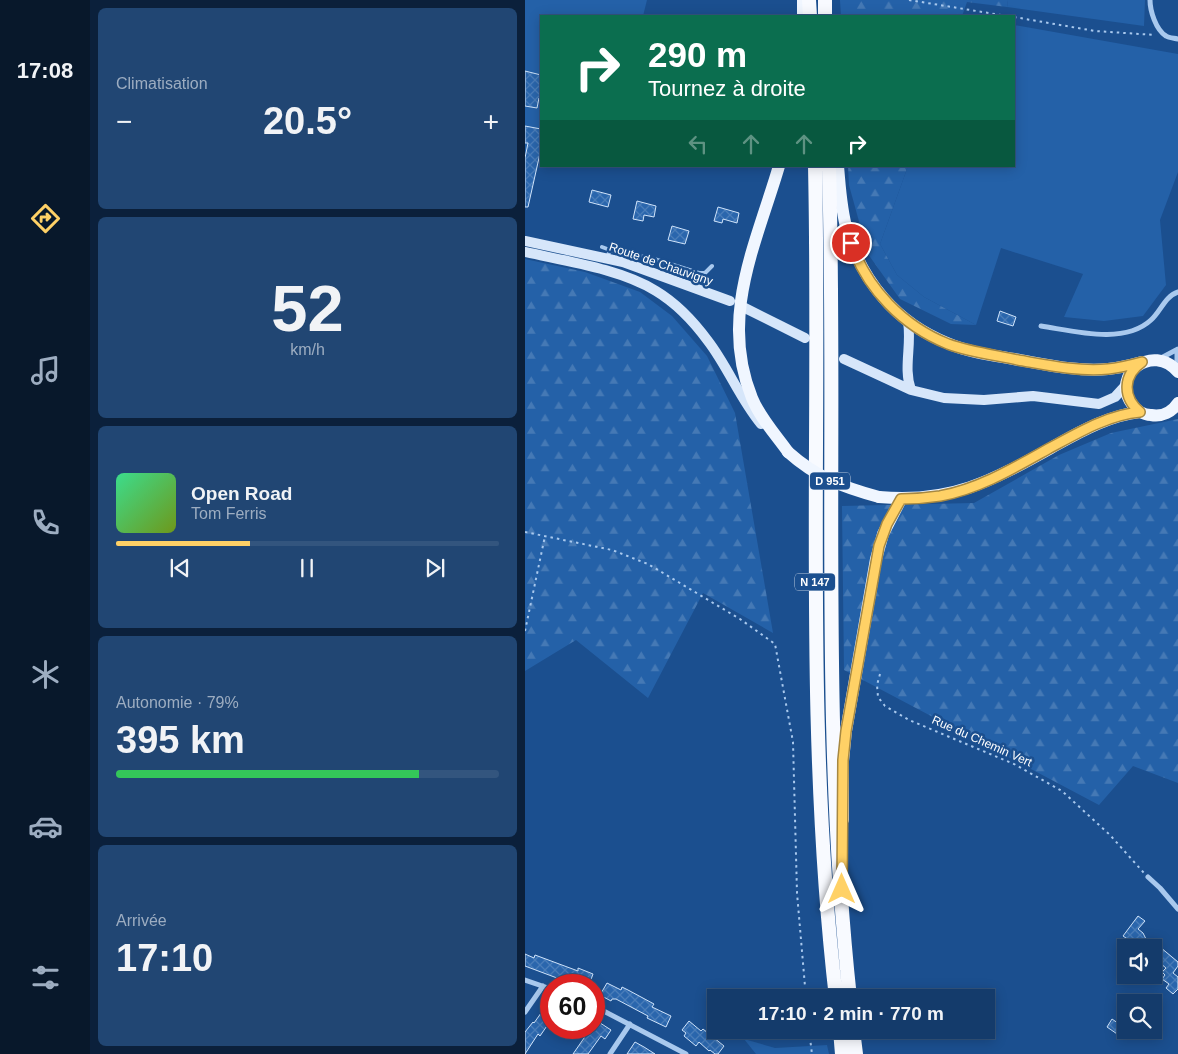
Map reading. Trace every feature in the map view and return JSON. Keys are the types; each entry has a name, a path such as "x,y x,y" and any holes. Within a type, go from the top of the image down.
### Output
{"highway":[{"path":"809,0 810,15"},
{"path":"825,0 826,15"},
{"name":"N 147","path":"815,167 815,592 817,686 826,883 835,989"},
{"name":"N 147","path":"829,167 832,384 832,712 835,817 848,989"},
{"path":"841,1039 842,1054"},
{"path":"854,1039 856,1054"}],"main road":[{"path":"803,0 803,15"},
{"path":"779,167 745,275 740,299 738,329 739,350 752,398 787,452"},
{"path":"839,167 840,198 843,214 856,257 871,284 889,306 908,322 949,344 977,352 1092,370 1109,369 1150,360 1159,360 1172,365 1178,371"},
{"name":"Route de Chauvigny","path":"525,241 609,254 731,301"},
{"name":"Route de Chauvigny","path":"525,252 604,270 657,291 687,317 709,342 752,413 787,452"},
{"path":"745,308 805,338"},
{"path":"908,322 910,339 907,371 911,390"},
{"path":"843,359 911,390 929,396 962,400 1033,396 1099,404 1115,397 1126,385 1131,372 1142,362"},
{"path":"1126,385 1129,400 1140,412 1158,416 1167,413 1177,406"},
{"name":"D 951","path":"787,452 803,466 823,478 851,490 879,497 901,499 938,496 973,487 1009,471 1087,429 1120,416 1140,412"},
{"path":"842,925 843,760 846,731 879,546 887,524 901,499"}],"street":[{"path":"1150,0 1155,20 1160,30 1167,37 1178,39"},
{"path":"1041,326 1103,335 1122,333 1149,322 1172,294 1178,292"},
{"path":"1159,360 1178,349"},
{"path":"1178,349 1178,371"},
{"path":"1148,877 1178,909"},
{"path":"525,980 540,985"},
{"path":"525,1012 540,990"},
{"path":"605,1012 686,1054"},
{"path":"609,1054 630,1024"}],"lane":[{"path":"602,247 609,254 654,260 699,273 705,273 712,266"},
{"path":"604,270 609,254"}],"path":[{"path":"909,0 1001,15"},
{"path":"1015,17 1095,31 1167,37"},
{"path":"525,532 612,550 649,564 740,619 775,644 793,742 796,884 805,989"},
{"path":"525,631 545,536"},
{"name":"Rue du Chemin Vert","path":"880,674 877,685 878,697 885,706 909,720 1014,764 1062,791 1110,835 1148,877"},
{"path":"810,1039 812,1054"}],"green space":[{"path":"525,0 647,0 643,15 540,15 540,154 535,177 525,174"},
{"path":"840,0 1008,0 1007,7 967,2 962,15 841,15"},
{"path":"1008,0 1145,0 1144,26 1007,7"},
{"path":"1015,25 1178,54 1178,172 1160,220 1166,285 1143,316 1104,321 1064,317 1083,274 1001,248 976,325 924,297 897,275 880,244 908,167 1015,167"},
{"path":"848,167 908,167 880,244 897,275 924,297 976,325 951,324 900,299 868,254 849,185"},
{"path":"525,259 585,272 640,292 672,316 707,356 735,413 773,633 703,593 648,698 576,640 525,671"},
{"path":"1178,419 1178,783 1133,766 1099,805 844,670 842,506 974,503 1059,455 1111,433"},
{"path":"744,1039 775,1048 827,1045 829,1054 756,1054"}],"building":[{"path":"525,71 540,75 540,98 537,108 525,106"},
{"path":"525,126 540,129 540,153 528,207 525,207 525,158 528,143 525,143"},
{"path":"592,190 611,195 608,207 589,202"},
{"path":"637,201 656,206 654,217 644,215 643,221 633,219"},
{"path":"718,207 739,213 737,223 723,219 722,223 714,221"},
{"path":"672,226 689,231 685,244 668,240"},
{"path":"1000,311 1016,317 1013,326 997,321"},
{"path":"1138,916 1145,921 1138,929 1146,939 1128,939 1123,936"},
{"path":"1162,949 1178,962 1178,966 1173,973 1178,977 1178,989 1173,994 1166,988 1169,984 1162,979 1165,975 1162,972 1166,968 1162,965"},
{"path":"525,954 534,958 535,955 578,971 578,968 593,974 546,974 525,966"},
{"path":"607,983 621,990 622,987 654,1004 652,1007 671,1016 666,1027 616,999 611,1001 605,998 605,986"},
{"path":"540,1015 540,1036 538,1034 525,1054 525,1032"},
{"path":"1112,1019 1117,1022 1117,1034 1107,1027"},
{"path":"689,1021 701,1031 703,1029 707,1032 707,1039 715,1039 724,1046 718,1054 715,1054 699,1042 696,1046 684,1036 686,1033 682,1030"},
{"path":"605,1026 611,1030 605,1039"},
{"path":"583,1039 599,1039 588,1054 573,1054"},
{"path":"635,1042 644,1047 655,1054 627,1054"}],"route":[{"path":"842,889 843,760 846,731 876,560 887,524 901,499 938,496 973,487 1009,471 1087,429 1132,412 1140,412 1129,400 1126,385 1131,372 1142,362 1109,369 1086,370 992,355 949,344 908,322 889,306 871,284 856,257 851,243"}]}
